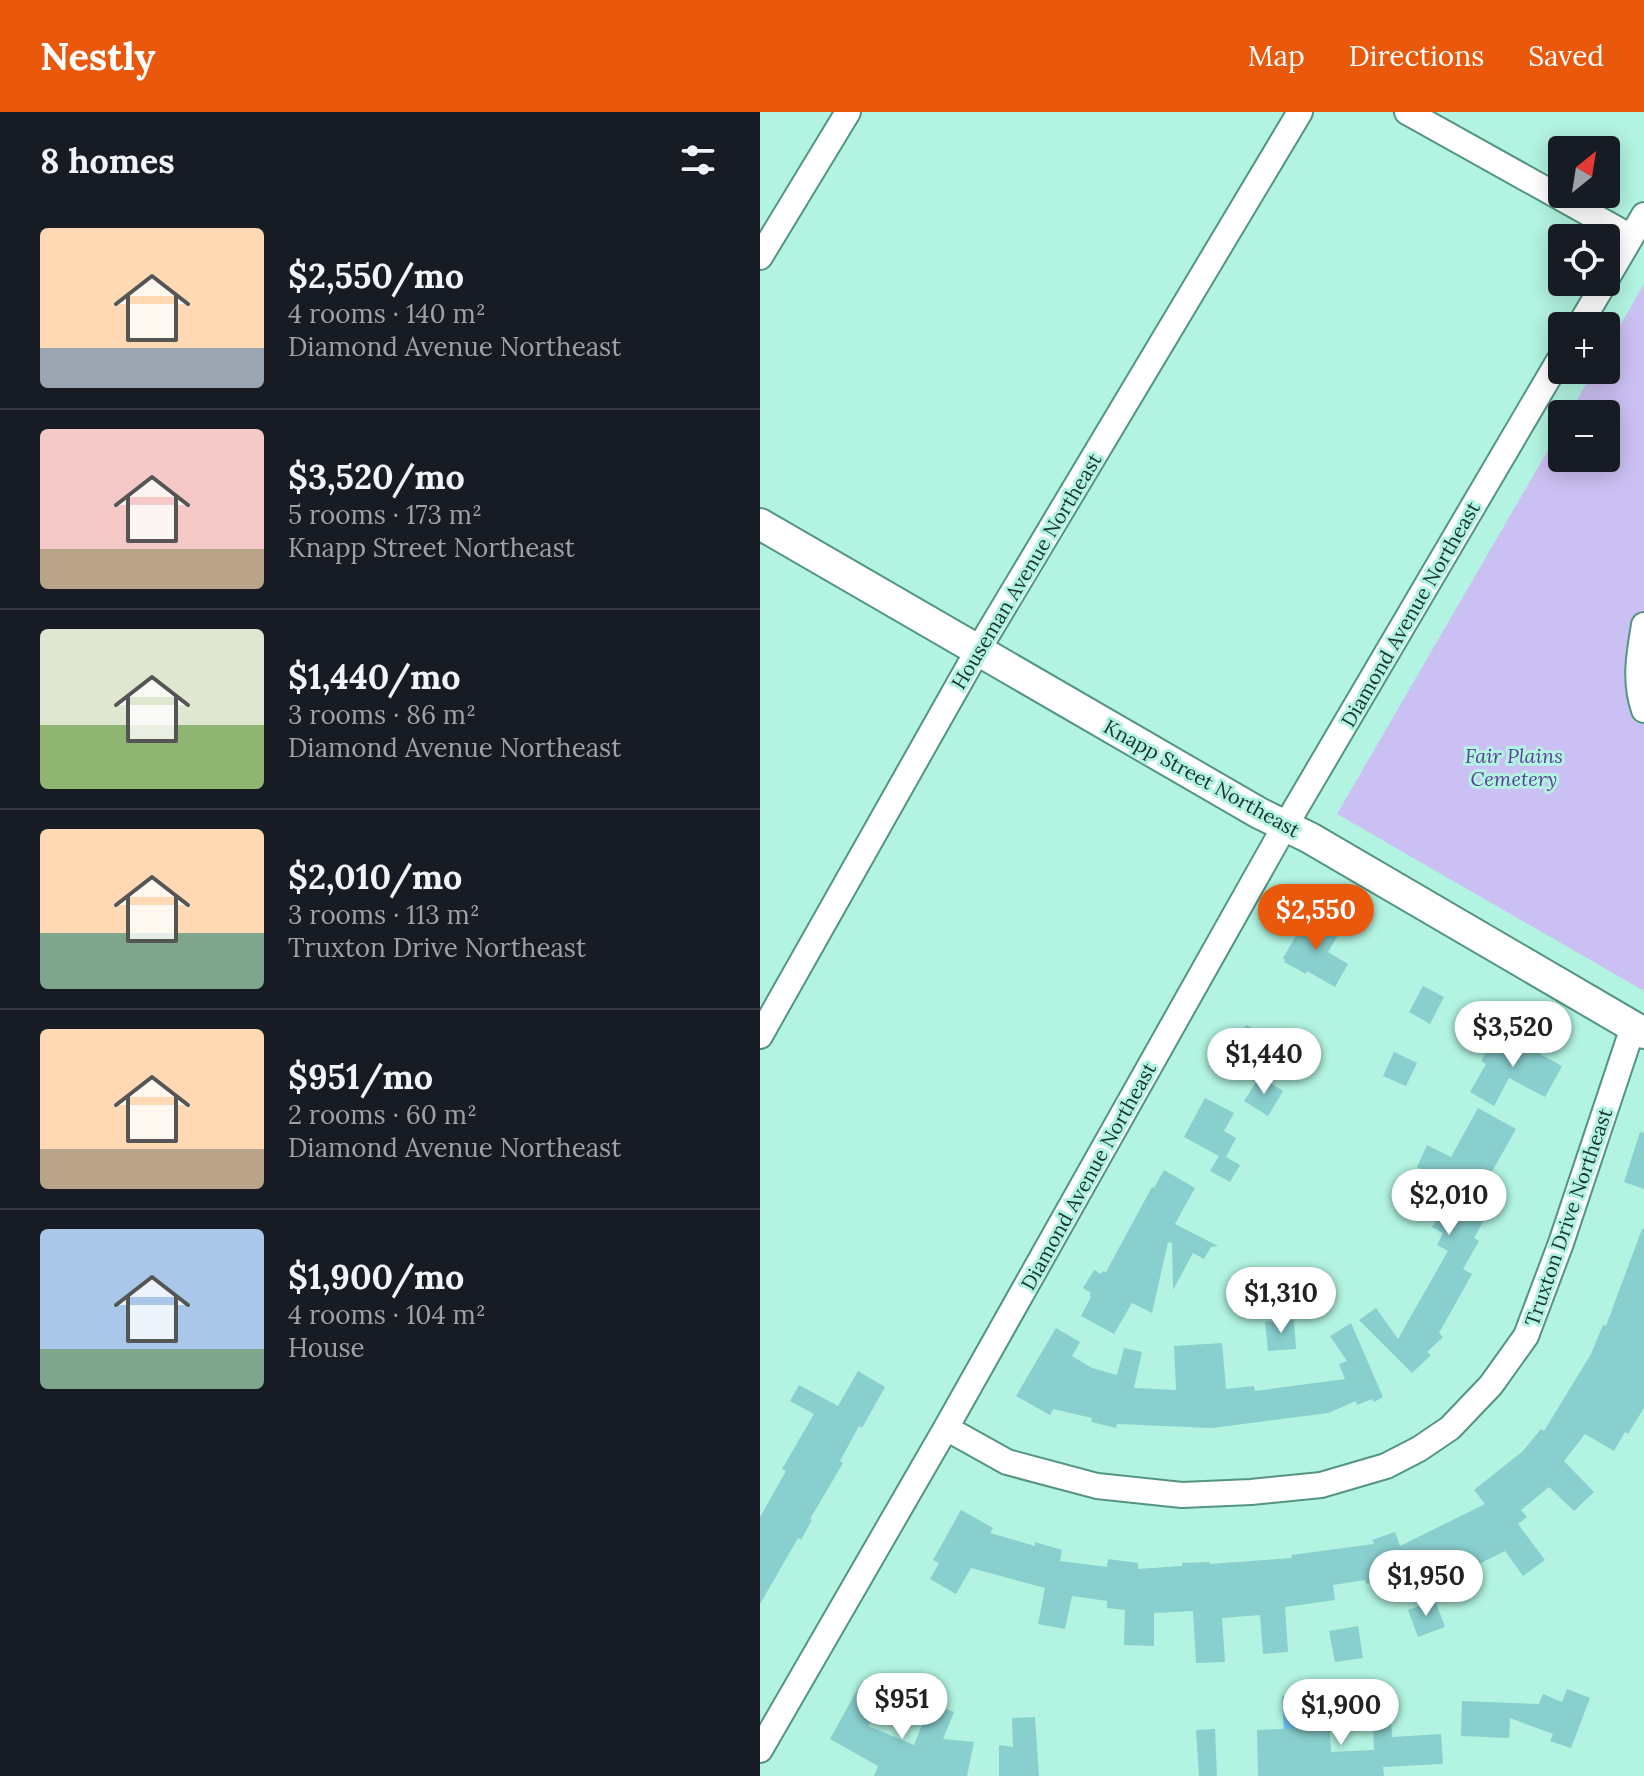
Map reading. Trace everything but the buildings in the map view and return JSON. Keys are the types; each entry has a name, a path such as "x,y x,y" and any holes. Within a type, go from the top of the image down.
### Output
{"main road":[{"name":"Knapp Street Northeast","path":"760,524 1639,1030"}],"street":[{"path":"760,257 848,112"},
{"name":"Houseman Avenue Northeast","path":"760,1036 978,650 1300,112"},
{"path":"1407,112 1638,234 1620,260"},
{"name":"Diamond Avenue Northeast","path":"760,1750 946,1428 1285,826 1548,379"},
{"path":"1644,625 1637,666 1637,685 1644,710"},
{"name":"Truxton Drive Northeast","path":"946,1428 1007,1462 1097,1486 1182,1495 1321,1485 1386,1466 1419,1449 1450,1428 1491,1385 1526,1336 1639,1030"}],"green space":[{"name":"Fair Plains Cemetery","path":"1644,284 1644,991 1337,814 1548,450 1548,472 1620,472 1620,400 1577,400 1586,384 1620,384 1620,326"}],"water":[{"path":"1296,1692 1302,1696 1303,1735 1284,1733 1282,1697"}]}
